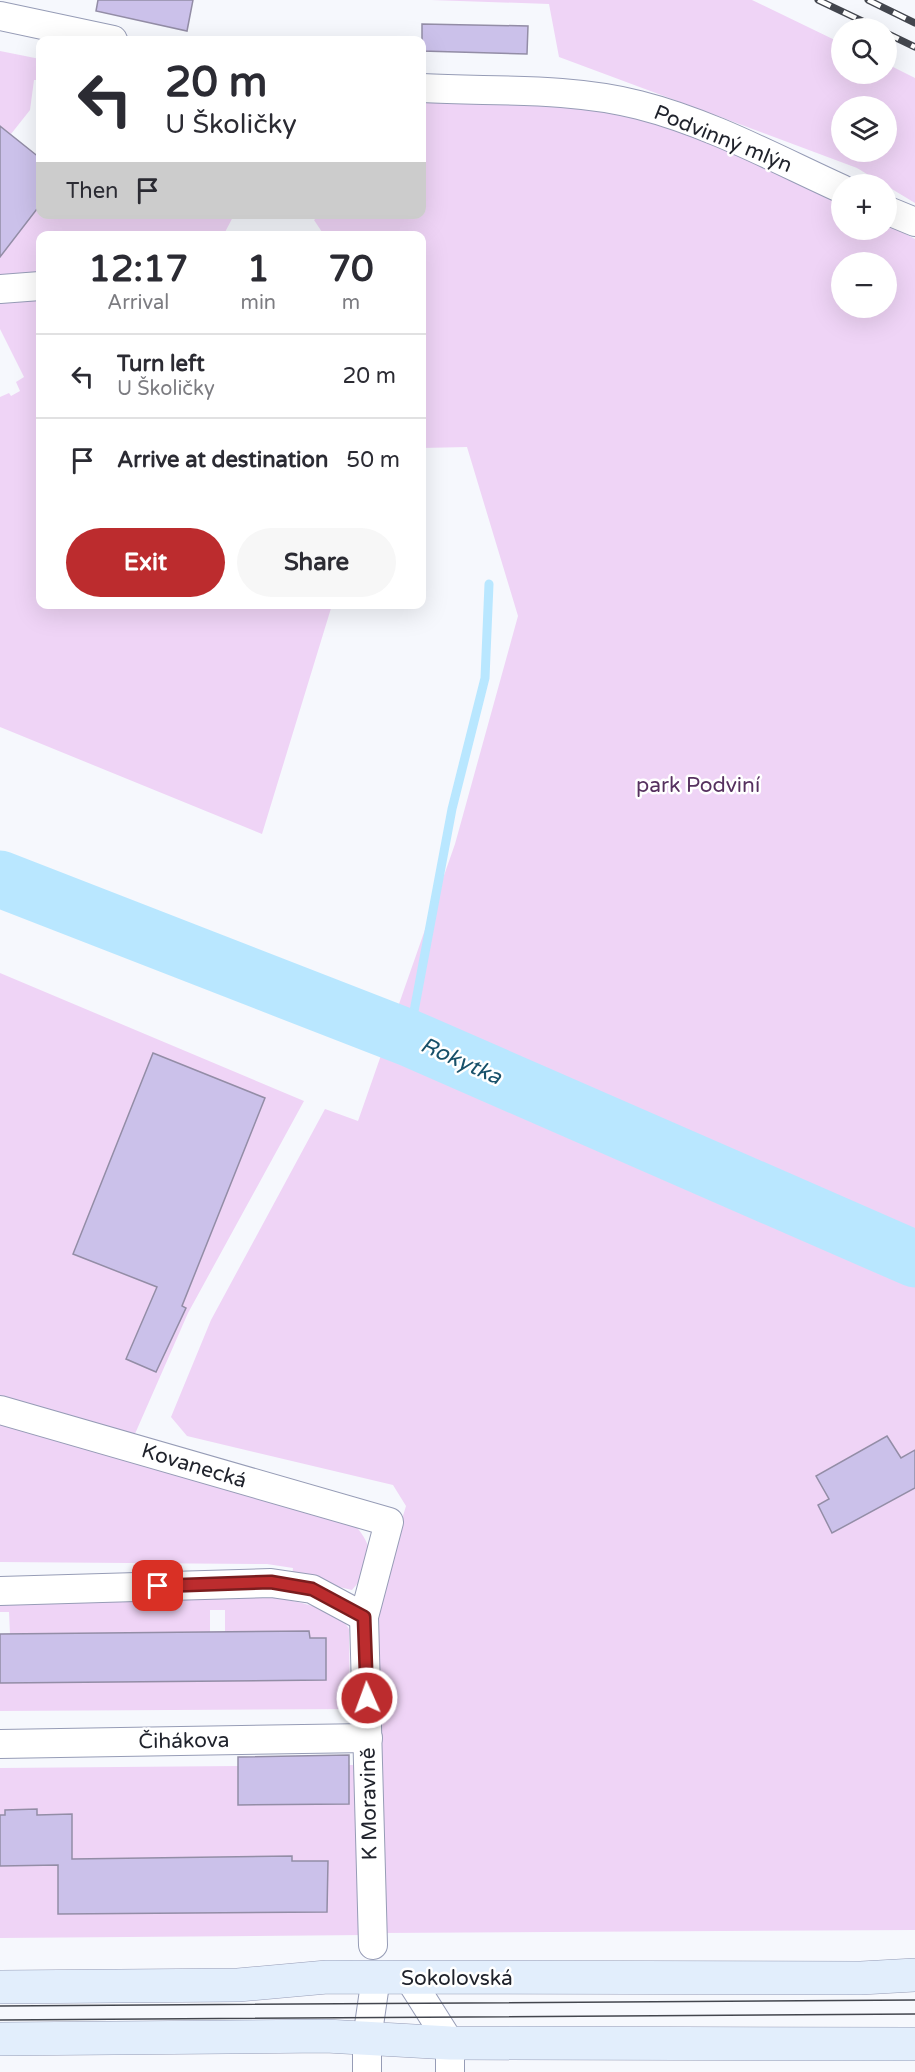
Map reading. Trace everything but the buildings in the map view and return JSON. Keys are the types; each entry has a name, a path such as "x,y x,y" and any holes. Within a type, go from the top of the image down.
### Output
{"main road":[{"name":"Sokolovská","path":"0,1987 238,1984 327,1977 861,1978 915,1975"},
{"path":"0,2039 315,2037 367,2039 450,2057 915,2044"}],"street":[{"path":"0,16 94,36"},
{"name":"Podvinný mlýn","path":"426,88 490,88 574,94 639,105 701,125 831,184"},
{"path":"897,215 915,222"},
{"name":"Kovanecká","path":"0,1410 389,1522"},
{"name":"K Moravině","path":"373,1945 364,1617 389,1522"},
{"path":"0,1591 271,1582 312,1589 364,1617"},
{"name":"Čihákova","path":"0,1744 368,1738"},
{"path":"367,2072 367,2039 376,1977"},
{"path":"410,1978 450,2057"}],"green space":[{"path":"431,0 752,0 831,38 831,84 897,84 897,69 915,78 915,203 897,192 897,174 867,174 841,162 897,162 897,96 831,96 831,158 559,57 549,4"},
{"path":"0,51 36,58 36,80 34,80 30,110 11,134 3,128 0,131"},
{"name":"park Podviní","path":"426,102 595,105 712,134 831,196 831,240 897,240 897,229 915,239 915,1450 818,1505 832,1533 915,1488 915,1930 378,1933 375,1608 406,1506 393,1485 187,1436 171,1417 211,1320 325,1109 358,1121 455,844 518,616 467,447 426,448 426,231 321,231 315,219 426,219"},
{"path":"36,210 36,219 232,219 226,231 36,231 36,609 331,609 262,834 0,727 0,397 9,393 11,396 20,391 16,382 24,377 0,329 0,229 14,239"},
{"path":"0,973 304,1101 188,1313 134,1436 0,1400"},
{"path":"0,1422 350,1519 368,1546 370,1554 366,1571 352,1590 292,1576 293,1568 267,1564 0,1562"},
{"path":"0,1597 272,1597 315,1607 336,1616 349,1629 350,1709 0,1711 0,1683 326,1679 326,1638 310,1638 309,1631 225,1632 225,1610 210,1610 210,1632 10,1634 9,1612 0,1612"},
{"path":"349,1765 364,1765 365,1935 0,1938 0,1866 58,1865 59,1914 327,1911 328,1861 292,1861 292,1856 94,1859 72,1863 72,1815 37,1815 36,1809 5,1810 5,1815 0,1815 0,1768 238,1766 239,1805 349,1804"}],"waterway":[{"path":"409,1038 452,809 485,678 489,584"},
{"name":"Rokytka","path":"0,879 409,1038 915,1259"}],"tram line":[{"path":"0,2006 915,2000"},
{"path":"0,2020 915,2014"}],"railway":[{"path":"818,0 856,18"},
{"path":"868,0 915,23"},
{"path":"897,38 915,47"}],"route":[{"path":"158,1586 271,1582 312,1589 364,1617 367,1698"}]}
